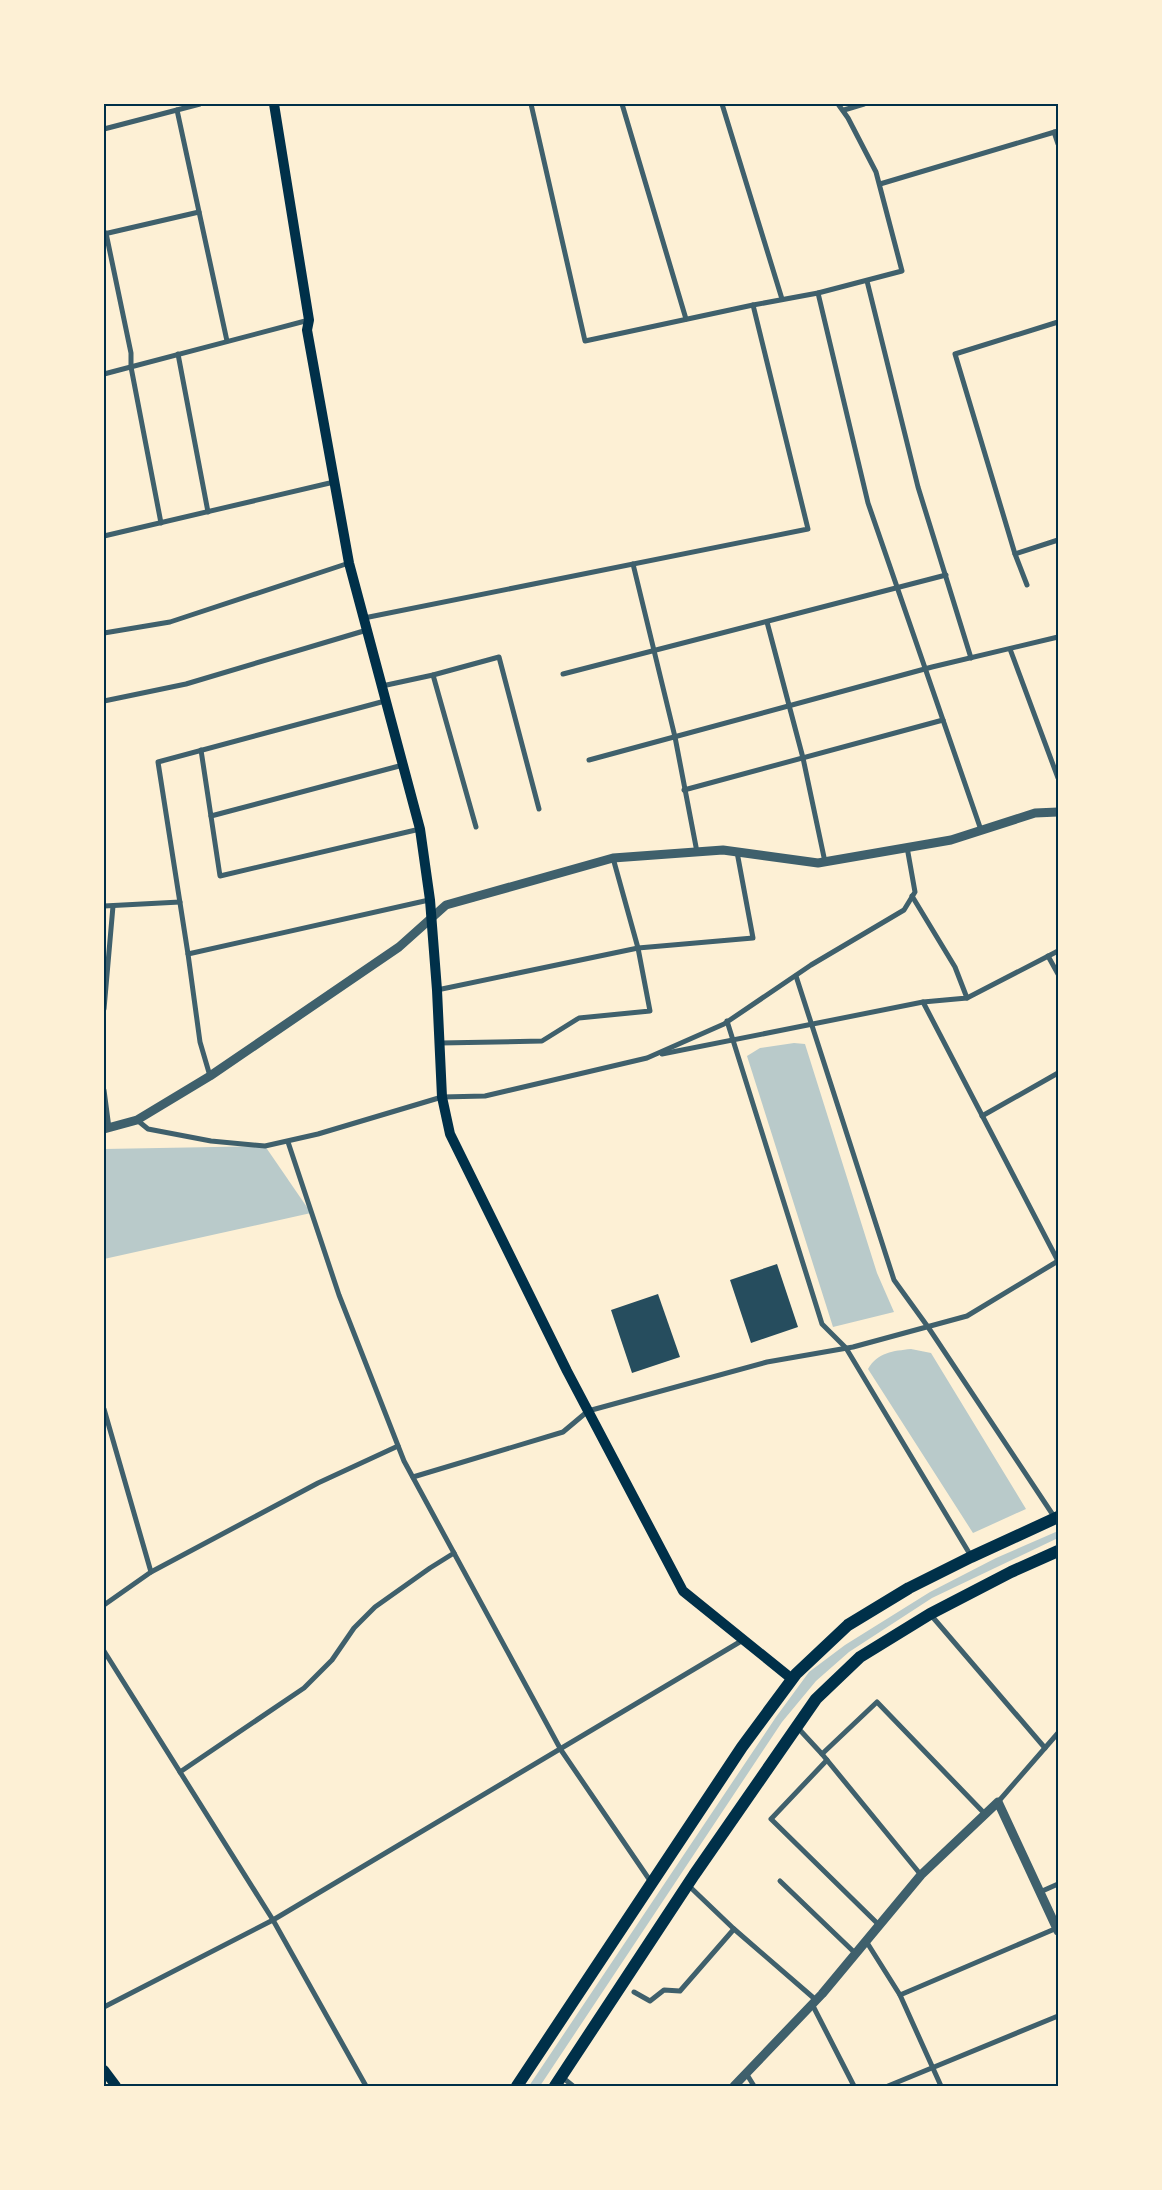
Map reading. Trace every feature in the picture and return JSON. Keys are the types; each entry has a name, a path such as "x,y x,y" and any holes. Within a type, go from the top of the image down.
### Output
{"main road":[{"path":"274,104 309,320 307,330 349,563 420,830 430,900 437,990 442,1098 450,1134 588,1411 683,1592 792,1679"},
{"path":"516,2086 742,1747 792,1679 848,1625 909,1588 971,1557 1057,1518"},
{"path":"558,2082 688,1884 816,1699 860,1657 930,1614 1011,1572 1058,1551"},
{"path":"104,2070 116,2086"}],"street":[{"path":"104,129 200,104"},
{"path":"531,104 585,341 818,293 902,271 880,184 844,110 838,104"},
{"path":"622,104 686,319"},
{"path":"722,104 782,299"},
{"path":"844,110 864,104"},
{"path":"177,110 227,341"},
{"path":"880,184 1056,131 1058,144"},
{"path":"161,523 131,367 131,353 105,233 198,212"},
{"path":"867,281 918,487 971,658"},
{"path":"818,293 868,503 981,830"},
{"path":"364,618 808,529 753,305"},
{"path":"104,374 309,320"},
{"path":"1026,585 1015,554 956,354 1058,322"},
{"path":"178,354 208,512"},
{"path":"104,536 334,482"},
{"path":"1015,554 1058,540"},
{"path":"104,633 170,622 349,563"},
{"path":"633,564 674,737 697,852"},
{"path":"563,674 946,575"},
{"path":"767,622 803,758 825,862"},
{"path":"104,701 186,684 367,630"},
{"path":"589,760 926,669 1058,637"},
{"path":"1010,648 1058,778"},
{"path":"381,686 433,675 499,657 539,809"},
{"path":"433,675 476,827"},
{"path":"210,1076 200,1042 158,762 385,701"},
{"path":"684,790 943,720"},
{"path":"200,750 220,876 420,830"},
{"path":"211,816 403,765"},
{"path":"104,1090 106,1129 137,1120 210,1076 399,947 421,928 431,916 446,905 613,858 723,850 818,863 951,840 1035,813 1058,812"},
{"path":"651,1056 727,1021 904,910 915,892 907,847"},
{"path":"437,990 638,948 753,938 737,852"},
{"path":"439,1043 542,1041 579,1018 650,1011 638,948 613,858"},
{"path":"912,896 954,967 967,998"},
{"path":"188,954 430,900"},
{"path":"104,906 180,902"},
{"path":"104,1009 113,906"},
{"path":"137,1120 148,1129 211,1141 265,1146 288,1142 442,1098 485,1096 651,1056 922,1002 967,998 1058,951"},
{"path":"1048,956 1058,974"},
{"path":"796,976 894,1280 1057,1518"},
{"path":"413,1477 563,1432 588,1411 768,1362 846,1348 967,1316 1058,1261 922,1002"},
{"path":"727,1021 822,1324 846,1348 971,1557"},
{"path":"982,1116 1058,1073"},
{"path":"288,1142 339,1295 398,1446 413,1477 561,1750 651,1882"},
{"path":"104,1409 151,1572"},
{"path":"104,1605 151,1572 318,1483 398,1446"},
{"path":"180,1772 304,1688 332,1660 354,1628 375,1608 454,1553"},
{"path":"930,1614 1045,1748"},
{"path":"104,2007 274,1920 743,1640"},
{"path":"104,1651 274,1920 366,2086"},
{"path":"822,1754 877,1702 985,1814"},
{"path":"796,1726 822,1754 921,1875"},
{"path":"734,2086 814,2002 921,1875 998,1802 1058,1733"},
{"path":"827,1760 771,1819 879,1925"},
{"path":"900,1995 1058,1929 998,1802"},
{"path":"780,1881 855,1954"},
{"path":"688,1884 814,2002 854,2086"},
{"path":"1040,1892 1058,1884"},
{"path":"634,1992 650,2001 664,1990 680,1991 734,1929"},
{"path":"866,1941 900,1995 941,2086"},
{"path":"888,2086 1058,2016"},
{"path":"746,2073 754,2086"},
{"path":"558,2082 573,2086"}],"shaded area":[{"path":"794,1043 805,1044 877,1273 894,1312 833,1327 747,1056 760,1048"},
{"path":"265,1146 311,1213 104,1259 104,1149"},
{"path":"911,1349 931,1353 1026,1509 973,1533 868,1369 876,1359 886,1353"},
{"path":"1058,1531 1058,1538 932,1598 849,1652 816,1681 782,1722 540,2086 529,2086 776,1717 809,1672 845,1645 930,1592 996,1558"}],"building":[{"path":"777,1264 798,1327 751,1343 730,1280"},
{"path":"658,1294 680,1357 632,1373 611,1310"}]}
